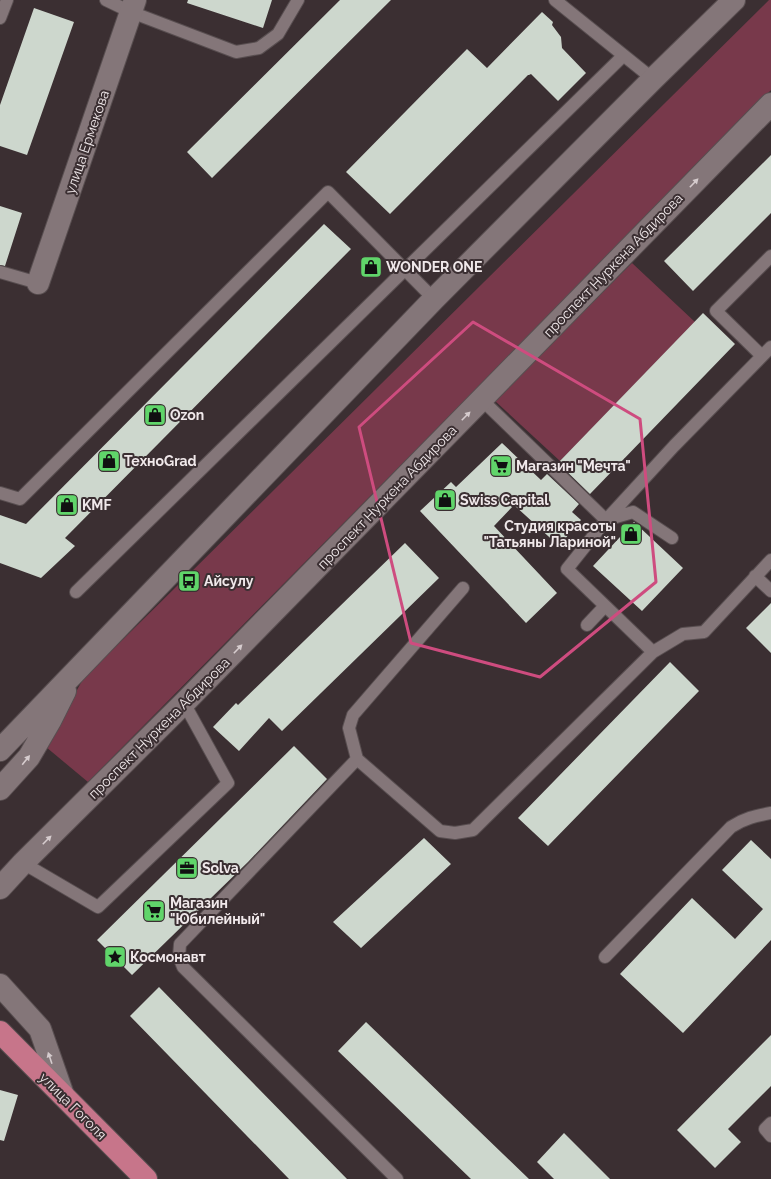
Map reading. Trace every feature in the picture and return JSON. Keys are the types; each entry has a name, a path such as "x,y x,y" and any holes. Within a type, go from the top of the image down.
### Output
{"highway":[{"name":"улица Гоголя","path":"5,1041 63,1095 146,1179"}],"street":[{"path":"0,750 434,299 652,79 734,0"},
{"name":"улица Ермекова","path":"38,283 133,6"},
{"name":"проспект Нуркена Абдирова","path":"0,888 22,863 184,703 771,104"},
{"path":"0,789 29,757 50,722 75,672"},
{"path":"0,733 36,712"},
{"path":"0,985 40,1029 63,1095"}],"lane":[{"path":"0,18 7,0"},
{"path":"106,0 133,6 236,52 259,48 278,34 298,0"},
{"path":"555,0 652,79"},
{"path":"76,592 623,56"},
{"path":"0,493 20,499 328,192 434,299"},
{"path":"762,356 716,311 771,256"},
{"path":"0,272 38,283"},
{"path":"653,652 567,569 606,520 674,446 771,347"},
{"path":"482,400 606,520"},
{"path":"606,520 633,512 672,538"},
{"path":"463,588 353,715 349,728 357,759 440,831 455,834 473,830 653,652 683,634 704,632 771,560"},
{"path":"755,576 771,592"},
{"path":"587,625 605,606"},
{"path":"22,863 98,907 228,783 184,703"},
{"path":"357,759 180,944 179,957 183,967 397,1179"},
{"path":"605,957 731,827 742,820 771,813"},
{"path":"771,1123 765,1129 771,1136"}],"highlighted area":[{"path":"473,322 640,419 656,582 540,677 411,643 359,427"}],"shaded area":[{"path":"769,0 771,0 771,90 88,782 46,747 83,679"},
{"path":"632,263 695,322 560,461 494,400"}],"building":[{"path":"188,0 272,0 263,28 187,3"},
{"path":"340,0 391,0 212,178 187,152"},
{"path":"34,8 74,22 27,155 0,146 0,105"},
{"path":"542,12 553,22 552,25 561,37 562,48 586,73 558,101 531,74 528,75 390,214 346,172 467,49 487,68"},
{"path":"771,155 771,213 693,291 664,261"},
{"path":"0,206 22,213 5,266 0,265"},
{"path":"324,224 351,249 65,538 75,546 41,578 0,563 0,515 26,524"},
{"path":"703,313 735,344 590,494 558,463"},
{"path":"502,443 541,480 547,474 579,504 572,512 581,520 559,546 514,505 494,526 557,593 526,623 420,511 451,482 456,487"},
{"path":"634,522 683,568 642,611 593,566"},
{"path":"405,543 439,578 282,731 269,718 239,751 213,727 236,703 238,705"},
{"path":"771,603 771,653 746,628"},
{"path":"670,662 699,691 548,846 518,818"},
{"path":"294,746 327,779 248,862 132,975 97,940"},
{"path":"424,838 451,864 361,948 333,922"},
{"path":"751,840 771,859 771,940 683,1033 620,974 692,898 735,939 763,909 722,870"},
{"path":"159,987 347,1179 289,1179 130,1016"},
{"path":"366,1022 529,1179 471,1179 338,1051"},
{"path":"771,1035 771,1086 728,1129 741,1142 715,1168 677,1130"},
{"path":"0,1090 18,1095 4,1141 0,1140"},
{"path":"564,1133 610,1179 554,1179 537,1162"}],"place":[{"name":"WONDER ONE","path":"371,267"},
{"name":"Ozon","path":"155,415"},
{"name":"ТехноGrad","path":"109,461"},
{"name":"Магазин \"Мечта\"","path":"501,466"},
{"name":"Swiss Capital","path":"445,500"},
{"name":"KMF","path":"67,505"},
{"name":"Студия красоты \"Татьяны Лариной\"","path":"631,534"},
{"name":"Айсулу","path":"189,581"},
{"name":"Solva","path":"187,868"},
{"name":"Магазин \"Юбилейный\"","path":"154,911"},
{"name":"Космонавт","path":"115,957"}]}
